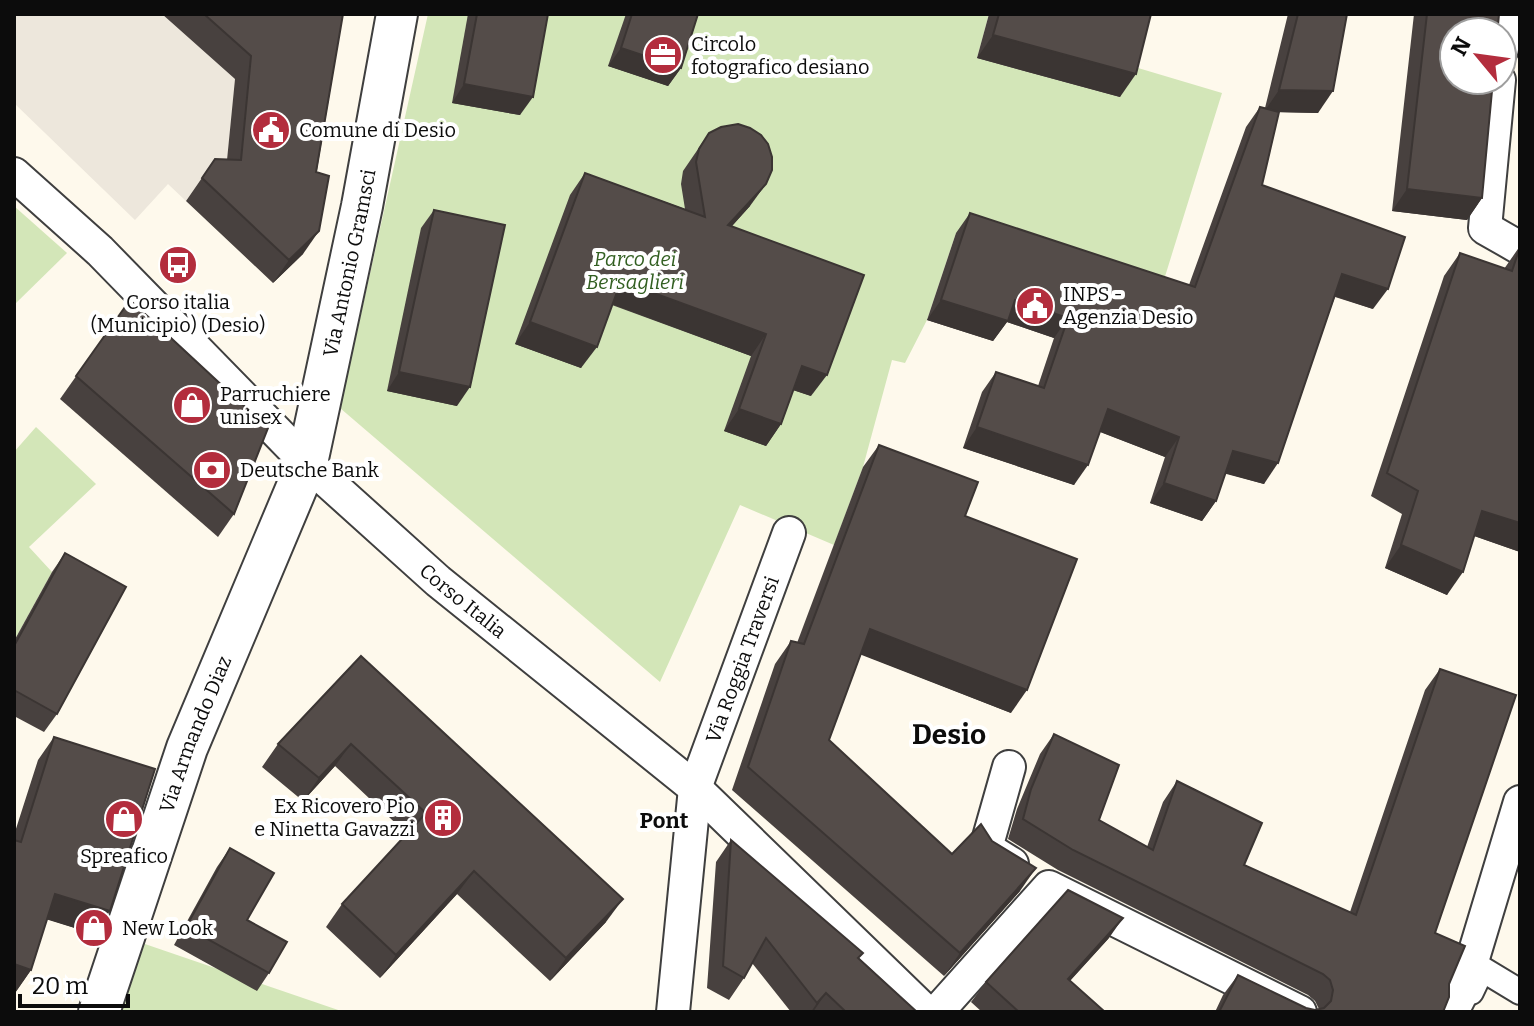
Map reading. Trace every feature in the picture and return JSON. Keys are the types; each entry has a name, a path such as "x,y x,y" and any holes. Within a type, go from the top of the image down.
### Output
{"street":[{"name":"Via Antonio Gramsci","path":"307,463 359,221 397,14"},
{"path":"1497,96 1485,228 1520,248"},
{"name":"Corso Italia","path":"14,174 100,251 307,463 438,581 695,788 926,1012"},
{"name":"Via Armando Diaz","path":"99,1012 187,748 307,463"},
{"name":"Via Roggia Traversi","path":"673,1012 695,788 789,533"},
{"path":"1009,767 986,848 1049,887 1300,1012"},
{"path":"1452,1012 1464,988 1520,802"},
{"path":"937,1012 1049,887"},
{"path":"1461,1012 1482,969 1520,992"}],"green space":[{"name":"Parco dei Bersaglieri","path":"428,14 989,14 977,58 1120,97 1128,65 1222,93 1158,299 956,233 927,320 905,363 892,360 863,467 834,545 740,505 660,682 340,408"},
{"path":"14,206 67,253 14,305"},
{"path":"36,427 96,484 29,547 52,572 14,641 14,452"},
{"path":"142,943 344,1012 117,1012"}],"shaded area":[{"path":"14,14 162,14 235,79 225,183 199,182 186,201 168,184 135,220 14,103"}],"building":[{"name":"Comune di Desio","path":"204,14 343,14 316,172 329,176 319,231 289,260 202,178 215,159 241,160 251,56"},
{"path":"477,14 548,14 533,97 464,84"},
{"path":"632,14 698,14 681,68 621,48"},
{"path":"999,14 1151,14 1136,74 993,35"},
{"path":"1298,14 1347,14 1333,91 1279,90"},
{"path":"1427,14 1499,14 1438,16 1438,96 1492,96 1482,198 1407,189"},
{"path":"1260,107 1279,112 1262,185 1405,237 1388,289 1342,274 1278,463 1233,451 1216,501 1164,483 1179,437 1108,409 1088,465 977,427 996,372 1044,388 1068,318 1015,300 1008,321 941,300 970,213 1195,287"},
{"path":"738,124 761,135 768,144 772,170 766,184 728,225 864,275 827,375 802,366 781,424 739,409 766,334 621,281 597,347 530,322 585,173 705,217 696,162 699,149 709,133"},
{"path":"434,210 505,225 470,387 399,372"},
{"path":"1520,247 1520,523 1482,511 1463,572 1401,545 1418,491 1387,473 1460,253 1512,271"},
{"path":"130,300 268,428 234,514 76,376"},
{"path":"879,445 978,482 965,516 1077,559 1027,690 870,629 829,740 952,854 981,824 992,841 1036,868 960,953 748,767 791,641 804,644"},
{"path":"65,553 126,587 57,714 14,690 14,646"},
{"name":"Ex Ricovero Pio e Ninetta Gavazzi","path":"361,656 623,899 566,958 474,871 396,955 342,904 426,813 351,744 319,778 278,744"},
{"path":"1440,669 1516,695 1435,933 1465,946 1449,984 1449,997 1443,1012 1219,1012 1238,975 1315,1010 1324,1008 1331,1001 1333,990 1330,980 1323,974 1073,850 1023,819 1031,789 1054,734 1119,765 1099,820 1153,850 1177,781 1262,823 1244,865 1356,915"},
{"path":"54,737 155,769 110,911 55,894 31,970 14,964 14,840 21,842"},
{"path":"731,840 863,953 858,958 917,1012 846,1012 826,993 817,1003 766,938 744,978 723,966"},
{"path":"230,848 274,873 247,920 287,942 269,973 186,927"},
{"path":"1068,890 1123,918 1068,979 1105,1012 1019,1012 986,982"}],"place":[{"name":"Circolo fotografico desiano","path":"663,55"},
{"name":"Comune di Desio","path":"271,130"},
{"name":"Corso italia (Municipio) (Desio)","path":"178,265"},
{"name":"INPS - Agenzia Desio","path":"1035,306"},
{"name":"Parruchiere unisex","path":"192,405"},
{"name":"Deutsche Bank","path":"212,470"},
{"name":"Ex Ricovero Pio e Ninetta Gavazzi","path":"443,818"},
{"name":"Spreafico","path":"124,819"},
{"name":"New Look","path":"94,928"}],"district":[{"name":"Desio","path":"949,734"},
{"name":"Pont","path":"664,820"}]}
